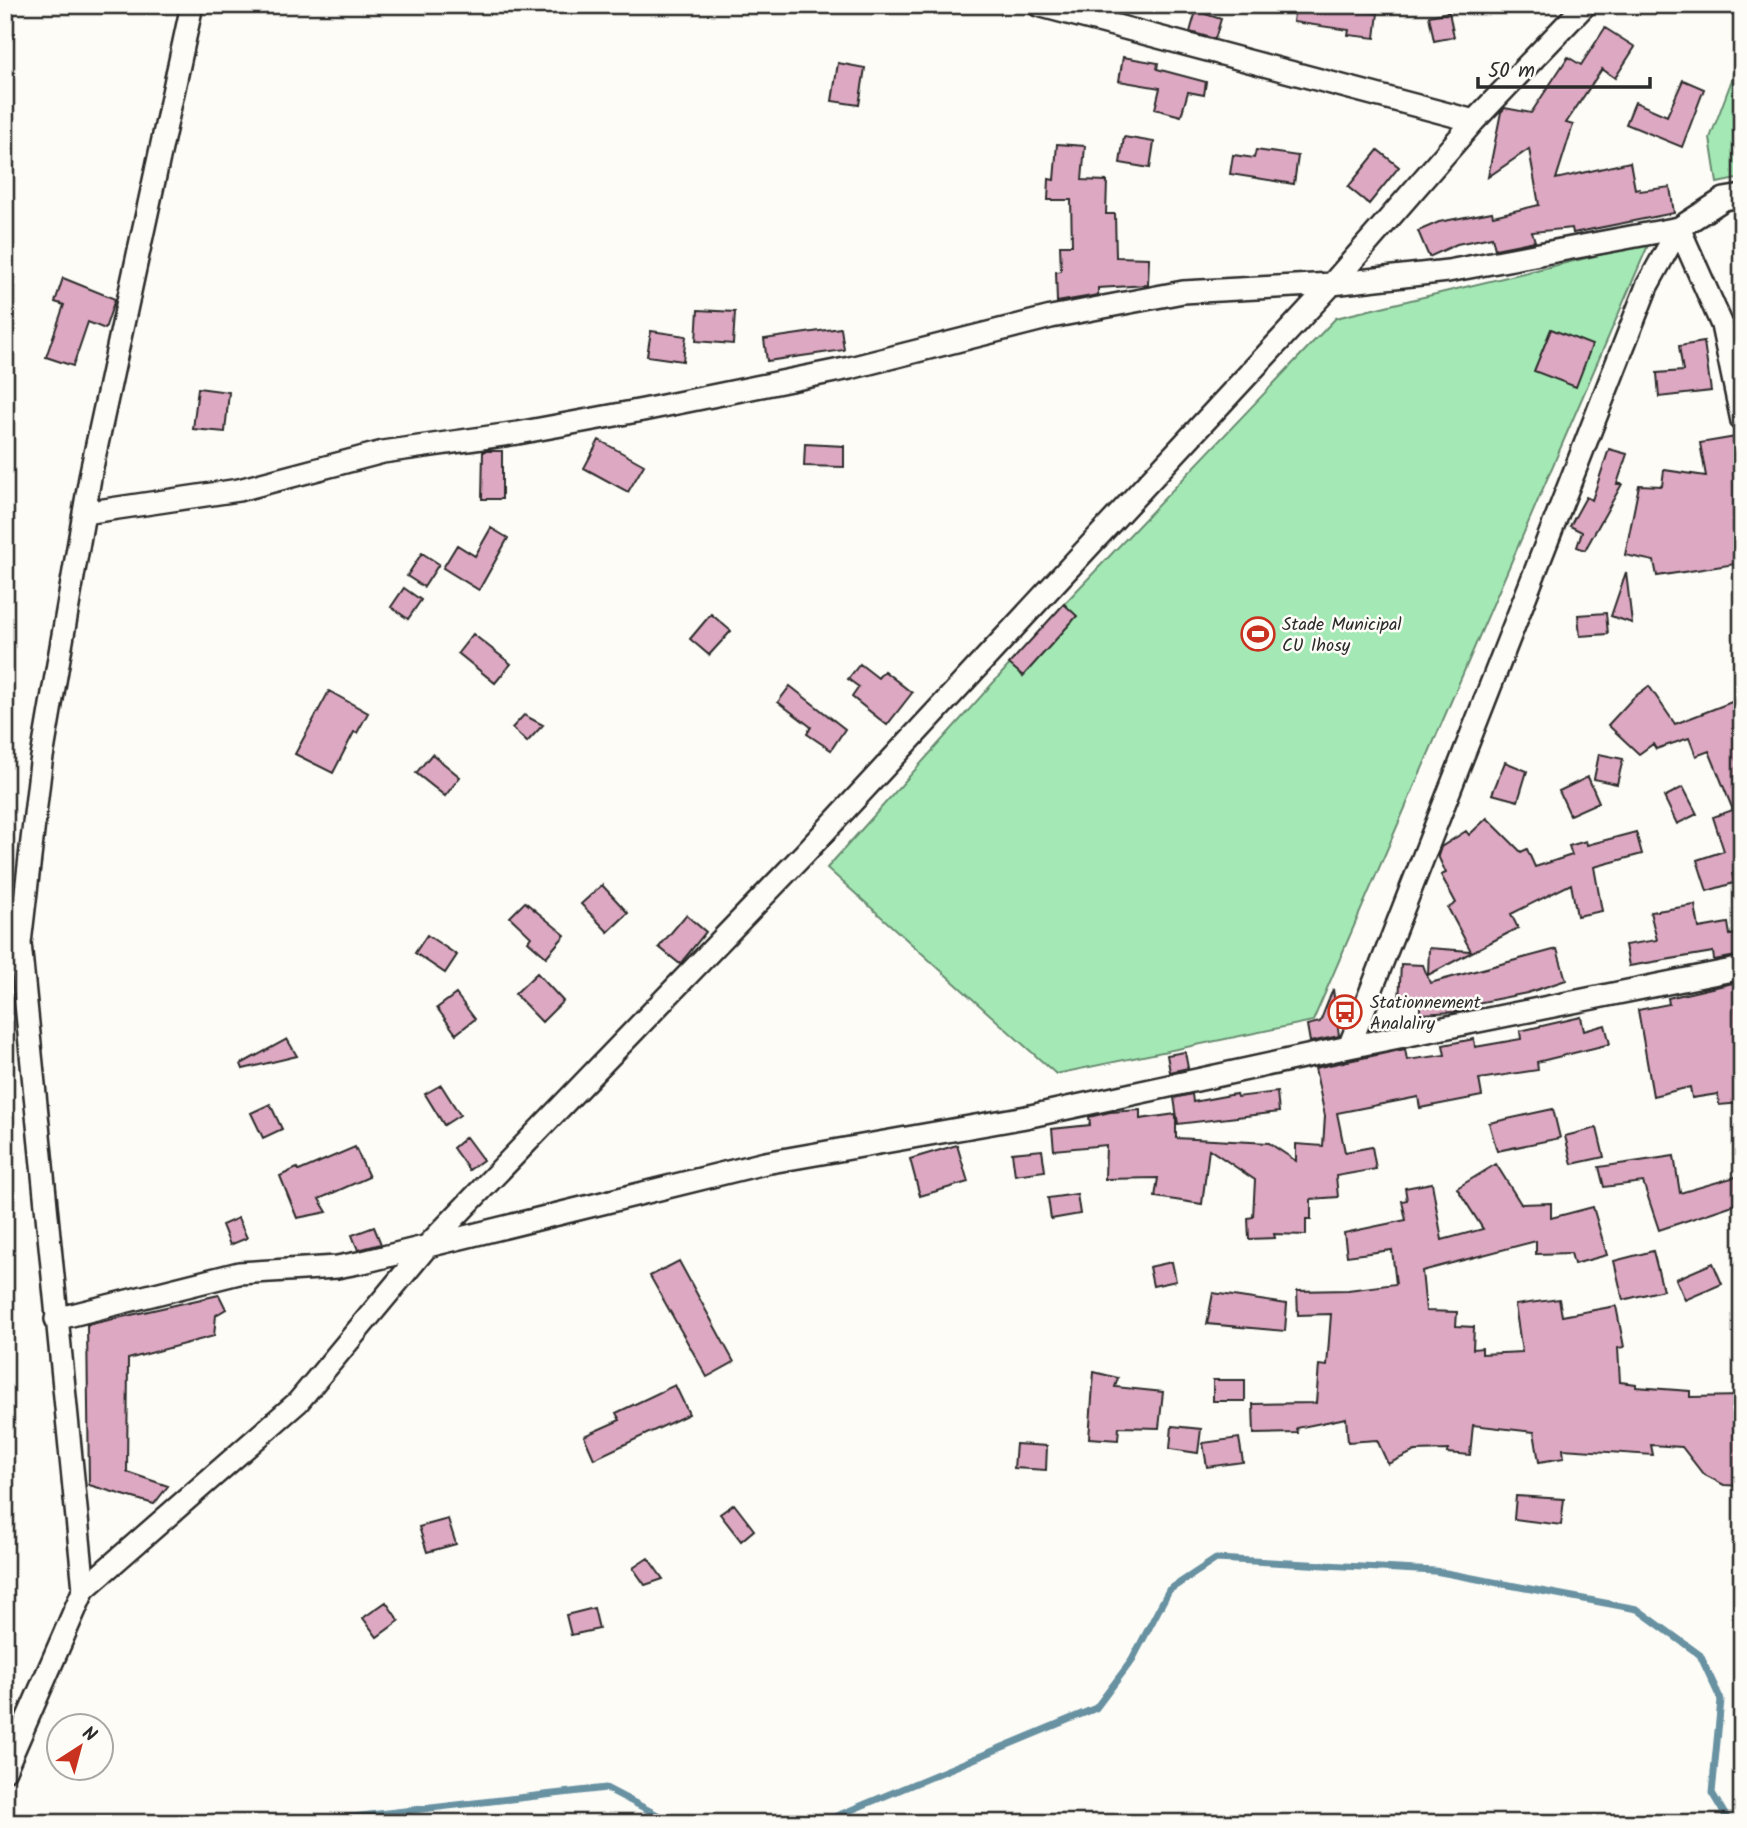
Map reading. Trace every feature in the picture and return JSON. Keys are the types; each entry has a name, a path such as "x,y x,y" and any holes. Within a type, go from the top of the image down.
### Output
{"street":[{"path":"84,1589 20,943 41,763 84,513 192,5"},
{"path":"1038,5 1474,121"},
{"path":"5,1770 84,1589 298,1402 430,1243 805,853 1332,284 1474,121 1585,5"},
{"path":"84,513 239,490 383,452 518,433 643,410 850,368 1051,317 1183,292 1332,284 1448,271 1679,228 1724,199 1742,196"},
{"path":"1679,228 1722,325 1742,421"},
{"path":"1349,1047 1647,286 1679,228"},
{"path":"56,1319 239,1273 337,1267 765,1163 1026,1117 1349,1047 1742,968"}],"green space":[{"path":"1742,53 1742,178 1717,183 1710,138"},
{"name":"Stade Municipal CU Ihosy","path":"1649,243 1313,1021 1056,1074 827,868 1064,604 1336,318"}],"building":[{"path":"1295,5 1330,5 1329,8 1378,13 1375,38 1348,35 1349,30 1293,22"},
{"path":"1196,11 1221,19 1215,39 1190,32"},
{"path":"1449,12 1454,37 1434,41 1429,16"},
{"path":"1605,28 1635,47 1615,78 1602,69 1566,123 1573,125 1556,179 1630,162 1635,189 1639,188 1640,191 1670,187 1674,213 1573,233 1572,228 1532,232 1535,241 1495,249 1492,237 1457,244 1429,257 1418,231 1439,222 1492,212 1493,216 1539,205 1529,149 1488,177 1501,112 1505,108 1531,113 1568,57 1581,65"},
{"path":"1123,57 1158,63 1157,69 1206,82 1204,95 1188,92 1181,116 1155,109 1160,88 1119,81"},
{"path":"838,63 865,68 859,105 832,101"},
{"path":"1683,80 1704,89 1682,147 1626,124 1635,102 1667,116"},
{"path":"1124,137 1154,142 1150,168 1120,163"},
{"path":"1057,144 1085,146 1082,180 1107,181 1106,214 1115,214 1116,257 1149,258 1148,285 1098,288 1098,295 1057,302 1056,272 1061,271 1060,245 1072,245 1071,200 1048,200 1049,179 1054,180"},
{"path":"1256,150 1298,156 1294,184 1230,174 1233,155 1254,158"},
{"path":"1378,150 1399,167 1369,204 1348,187"},
{"path":"63,278 115,299 105,329 88,322 73,366 46,357 64,305 55,302"},
{"path":"698,310 735,312 733,344 696,341"},
{"path":"841,328 844,350 767,361 764,339"},
{"path":"1551,329 1592,345 1576,387 1534,371"},
{"path":"651,331 686,336 683,361 647,356"},
{"path":"1704,342 1711,391 1659,397 1657,373 1683,371 1679,346"},
{"path":"198,388 229,392 225,432 193,429"},
{"path":"1736,437 1742,468 1742,563 1657,576 1654,561 1625,555 1639,485 1662,486 1664,470 1706,476 1700,443"},
{"path":"599,440 644,465 628,492 584,468"},
{"path":"805,444 844,446 844,467 804,466"},
{"path":"1609,449 1627,454 1617,484 1622,484 1585,550 1577,547 1582,532 1570,526 1586,497 1592,500"},
{"path":"483,451 502,451 502,499 482,499"},
{"path":"491,528 508,538 479,590 443,568 457,545 475,556"},
{"path":"422,553 439,564 424,587 407,576"},
{"path":"1626,572 1632,623 1611,616"},
{"path":"404,588 421,600 408,619 391,607"},
{"path":"1064,604 1077,616 1023,676 1009,664"},
{"path":"1606,613 1608,634 1580,636 1578,615"},
{"path":"711,614 731,631 709,655 690,639"},
{"path":"473,634 511,664 495,683 458,653"},
{"path":"860,664 878,678 884,671 912,693 887,725 852,697 859,687 848,679"},
{"path":"790,686 845,729 831,750 807,734 811,727 778,702"},
{"path":"1649,686 1675,724 1742,698 1742,892 1739,893 1732,873 1734,883 1707,891 1697,860 1724,851 1713,817 1733,810 1709,751 1696,756 1689,738 1656,749 1653,744 1639,754 1608,725 1633,698"},
{"path":"329,691 368,713 357,733 354,732 333,773 295,754"},
{"path":"524,715 543,725 527,742 512,728"},
{"path":"432,754 460,777 445,796 416,773"},
{"path":"1599,754 1623,759 1617,784 1594,779"},
{"path":"1505,762 1527,771 1518,801 1492,794"},
{"path":"1588,777 1599,802 1570,815 1559,791"},
{"path":"1683,787 1697,814 1677,824 1664,797"},
{"path":"1487,818 1521,852 1527,849 1535,867 1572,855 1569,846 1586,841 1587,845 1636,832 1642,854 1594,867 1602,911 1577,916 1571,884 1511,914 1518,928 1428,975 1429,948 1471,951 1448,908 1456,903 1441,875 1446,873 1438,856 1441,847 1466,831 1469,835"},
{"path":"602,885 628,913 608,932 581,904"},
{"path":"525,902 565,935 546,957 528,941 531,937 510,917"},
{"path":"1695,905 1699,928 1728,923 1730,935 1742,933 1742,955 1714,960 1713,952 1629,966 1625,945 1657,940 1650,912"},
{"path":"686,915 706,932 680,964 659,947"},
{"path":"427,935 457,955 445,973 415,953"},
{"path":"1557,949 1566,980 1527,993 1467,1005 1468,1010 1454,1012 1420,1014 1420,1002 1399,1001 1401,964 1423,965 1430,983"},
{"path":"537,973 563,1001 542,1022 515,994"},
{"path":"1742,981 1742,1008 1736,1009 1742,1045 1742,1103 1719,1105 1718,1094 1692,1098 1690,1087 1653,1096 1638,1010 1669,1004 1668,998"},
{"path":"1333,989 1339,1036 1310,1042 1307,1025 1320,1022"},
{"path":"456,994 475,1019 456,1034 437,1008"},
{"path":"1581,1017 1584,1031 1605,1025 1610,1044 1537,1062 1538,1070 1479,1079 1482,1096 1420,1108 1418,1097 1337,1113 1345,1152 1372,1147 1376,1169 1336,1176 1338,1197 1311,1199 1311,1219 1306,1219 1306,1235 1274,1234 1275,1238 1249,1239 1248,1218 1253,1217 1255,1180 1209,1149 1202,1204 1155,1197 1158,1178 1105,1179 1106,1145 1054,1150 1052,1129 1090,1125 1089,1117 1110,1112 1140,1110 1140,1119 1176,1114 1176,1138 1269,1143 1296,1161 1296,1144 1323,1146 1325,1116 1315,1068 1405,1049 1407,1060 1445,1055 1443,1045 1474,1039 1475,1047 1521,1039 1520,1031"},
{"path":"287,1039 297,1056 243,1069 241,1064"},
{"path":"1185,1052 1188,1068 1170,1072 1167,1055"},
{"path":"441,1085 460,1115 444,1125 425,1094"},
{"path":"1277,1092 1279,1112 1178,1124 1174,1098 1192,1094 1193,1102 1236,1094 1237,1097"},
{"path":"270,1104 282,1129 263,1138 251,1113"},
{"path":"1553,1109 1560,1138 1497,1151 1489,1123"},
{"path":"1597,1128 1604,1157 1572,1164 1565,1136"},
{"path":"466,1137 483,1160 469,1170 453,1148"},
{"path":"957,1145 968,1182 920,1196 910,1159"},
{"path":"355,1147 369,1177 319,1199 327,1212 297,1218 280,1176 297,1168 299,1171"},
{"path":"1042,1150 1045,1171 1015,1175 1012,1153"},
{"path":"1674,1156 1680,1193 1742,1175 1742,1202 1659,1230 1643,1182 1604,1187 1599,1167"},
{"path":"1496,1164 1521,1204 1551,1203 1551,1218 1593,1207 1607,1255 1574,1264 1571,1253 1536,1254 1536,1241 1422,1271 1426,1311 1457,1312 1456,1326 1474,1327 1473,1349 1482,1348 1482,1354 1522,1352 1515,1305 1559,1299 1562,1316 1616,1306 1624,1347 1618,1348 1620,1382 1636,1384 1636,1387 1690,1391 1690,1397 1742,1396 1742,1486 1724,1485 1703,1474 1682,1447 1651,1445 1653,1455 1563,1449 1564,1458 1539,1462 1534,1432 1473,1425 1470,1455 1447,1453 1448,1450 1415,1451 1388,1464 1377,1440 1348,1442 1346,1418 1297,1428 1298,1433 1254,1434 1253,1404 1316,1403 1319,1365 1327,1366 1331,1314 1298,1315 1297,1291 1348,1290 1396,1284 1392,1250 1347,1256 1344,1233 1406,1220 1402,1201 1407,1200 1405,1188 1432,1183 1442,1240 1483,1229 1457,1188"},
{"path":"1077,1194 1080,1214 1051,1219 1048,1198"},
{"path":"238,1218 247,1238 230,1245 222,1225"},
{"path":"374,1227 381,1244 358,1250 352,1235"},
{"path":"1653,1251 1663,1290 1623,1300 1614,1261"},
{"path":"679,1261 734,1362 707,1377 650,1276"},
{"path":"1172,1262 1176,1281 1153,1286 1149,1267"},
{"path":"1713,1263 1722,1284 1685,1300 1676,1279"},
{"path":"1213,1293 1287,1304 1285,1331 1207,1324"},
{"path":"219,1295 226,1309 216,1315 214,1336 128,1359 127,1472 168,1486 154,1504 89,1485 87,1325"},
{"path":"1094,1372 1118,1378 1115,1387 1163,1392 1159,1428 1119,1427 1118,1440 1089,1438"},
{"path":"1213,1380 1245,1380 1245,1401 1213,1401"},
{"path":"675,1385 689,1414 594,1459 584,1436 620,1420 616,1413"},
{"path":"1172,1426 1201,1429 1198,1453 1170,1449"},
{"path":"1239,1438 1243,1462 1207,1467 1203,1443"},
{"path":"1016,1444 1047,1446 1046,1470 1014,1468"},
{"path":"1516,1496 1564,1499 1561,1525 1514,1519"},
{"path":"734,1504 754,1530 741,1541 720,1514"},
{"path":"448,1519 456,1544 427,1552 419,1527"},
{"path":"648,1558 663,1579 645,1585 633,1568"},
{"path":"386,1602 399,1621 377,1637 363,1618"},
{"path":"594,1608 599,1629 571,1635 566,1615"}],"waterway":[{"path":"820,1823 1096,1708 1132,1660 1169,1590 1216,1559 1435,1571 1637,1609 1700,1655 1721,1700 1712,1793 1730,1823"},
{"path":"300,1823 606,1788 673,1823"}],"place":[{"name":"Stade Municipal CU Ihosy","path":"1258,634"},
{"name":"Stationnement Analaliry","path":"1345,1012"}]}
